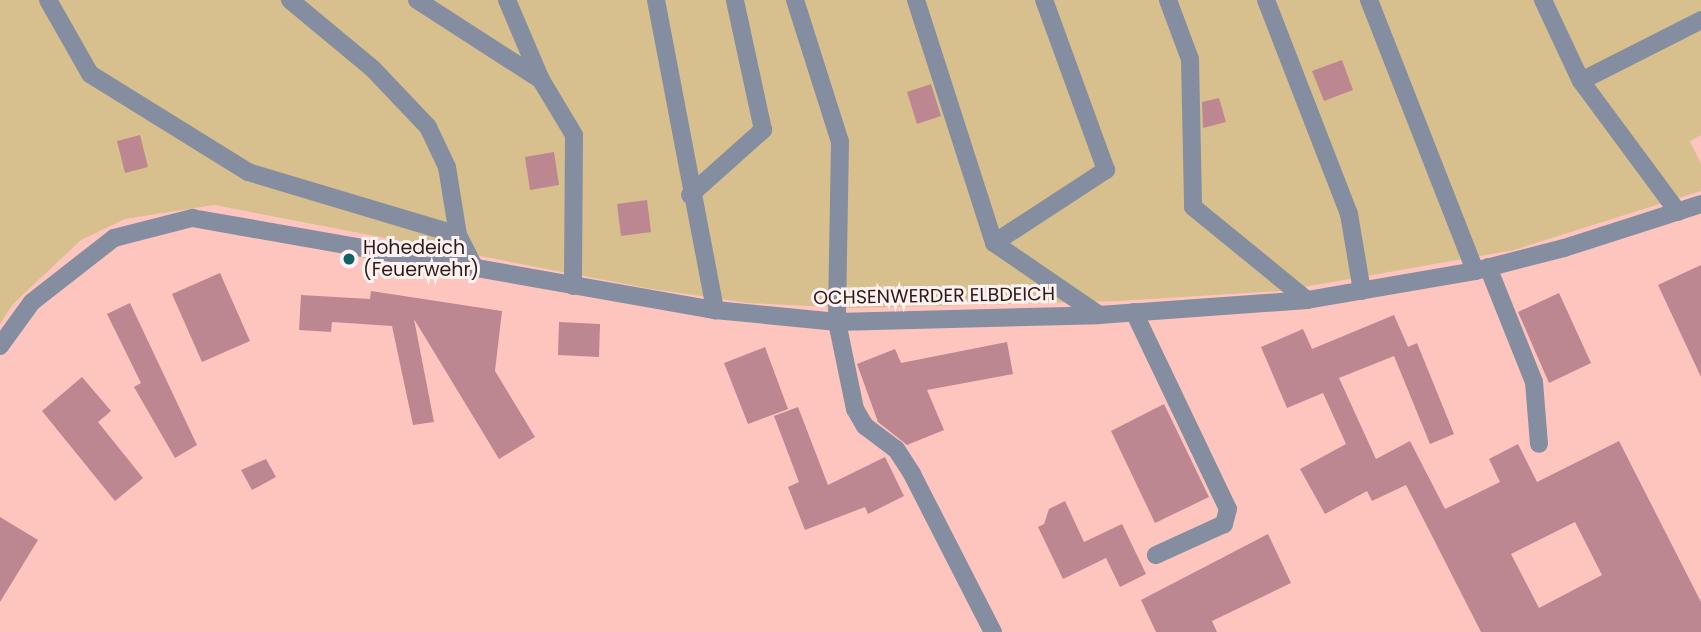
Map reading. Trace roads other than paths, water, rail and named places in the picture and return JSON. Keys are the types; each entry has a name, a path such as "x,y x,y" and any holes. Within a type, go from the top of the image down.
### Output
{"street":[{"path":"48,0 90,74 248,172 458,235"},
{"path":"290,0 373,69 428,127 447,167 458,235 475,269"},
{"path":"417,0 541,80"},
{"path":"507,0 541,80 575,135 573,286"},
{"path":"656,0 690,195 715,310"},
{"path":"690,195 763,130 735,0"},
{"path":"795,0 840,142 838,322 855,409 865,426 896,449 912,474 993,632"},
{"path":"916,0 994,243 1099,315"},
{"path":"994,243 1106,170 1044,0"},
{"path":"1168,0 1190,59 1193,207 1307,300"},
{"path":"1266,0 1349,214 1362,291"},
{"path":"1369,0 1481,269 1534,382 1539,444"},
{"path":"1543,0 1581,81 1678,212"},
{"path":"1581,81 1701,20"},
{"name":"OCHSENWERDER ELBDEICH","path":"0,346 32,302 114,238 192,218 715,310 838,322 1099,315 1307,300 1481,269 1701,204"},
{"path":"1134,312 1228,509 1224,524 1156,555"}],"place":[{"name":"Hohedeich (Feuerwehr)","path":"349,259"}]}
